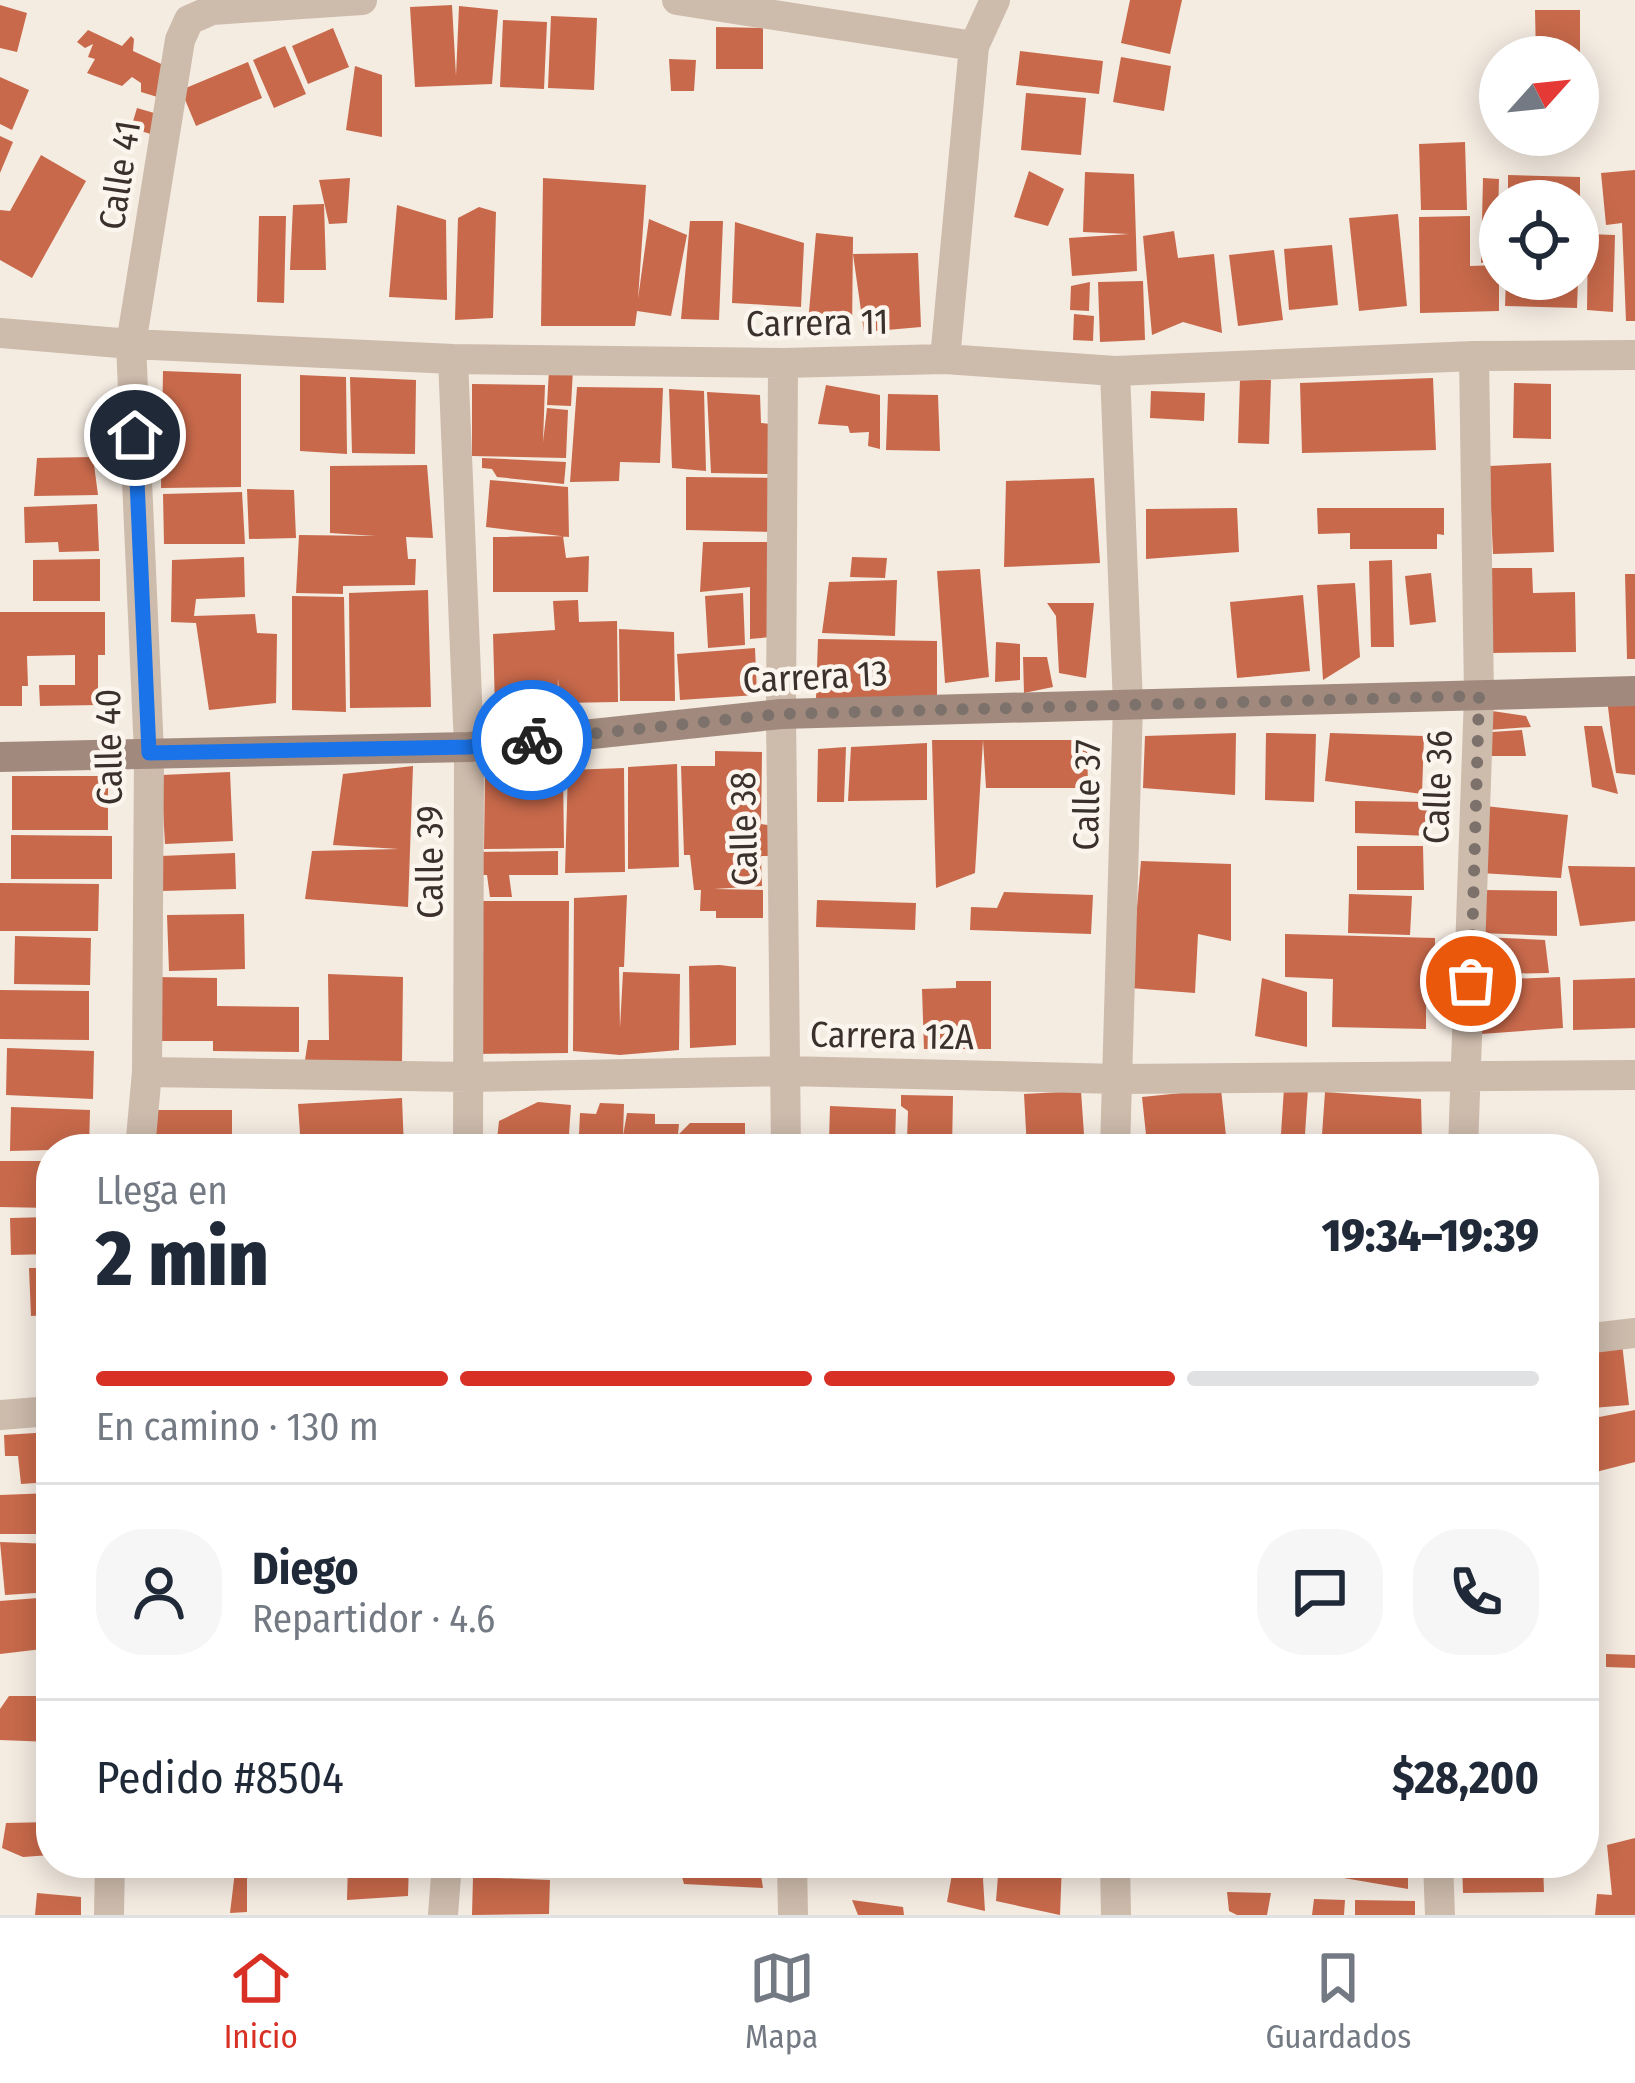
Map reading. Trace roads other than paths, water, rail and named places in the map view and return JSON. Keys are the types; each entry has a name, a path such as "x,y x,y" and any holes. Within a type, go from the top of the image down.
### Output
{"street":[{"name":"Calle 41","path":"131,344 180,40 189,20 212,10 362,0"},
{"path":"676,0 806,9 974,46"},
{"path":"945,359 974,46 995,0"},
{"name":"Carrera 11","path":"0,332 131,344 452,358 783,363 945,359 1115,371 1474,356 1635,355"},
{"name":"Calle 40","path":"131,344 149,753 147,1072 141,1134"},
{"name":"Calle 36","path":"1464,1134 1479,696 1474,356"},
{"name":"Calle 39","path":"452,358 469,747 468,1134"},
{"name":"Calle 38","path":"783,363 786,1134"},
{"name":"Calle 37","path":"1115,371 1128,705 1116,1134"},
{"name":"Carrera 13","path":"0,757 469,747 781,714 1635,692"},
{"name":"Carrera 12A","path":"147,1072 469,1077 786,1071 1119,1079 1635,1075"},
{"path":"1599,1338 1635,1334"},
{"path":"0,1414 36,1412"},
{"path":"109,1915 110,1878"},
{"path":"443,1915 446,1878"},
{"path":"793,1878 794,1915"},
{"path":"1115,1878 1116,1915"},
{"path":"1439,1878 1440,1915"}]}
